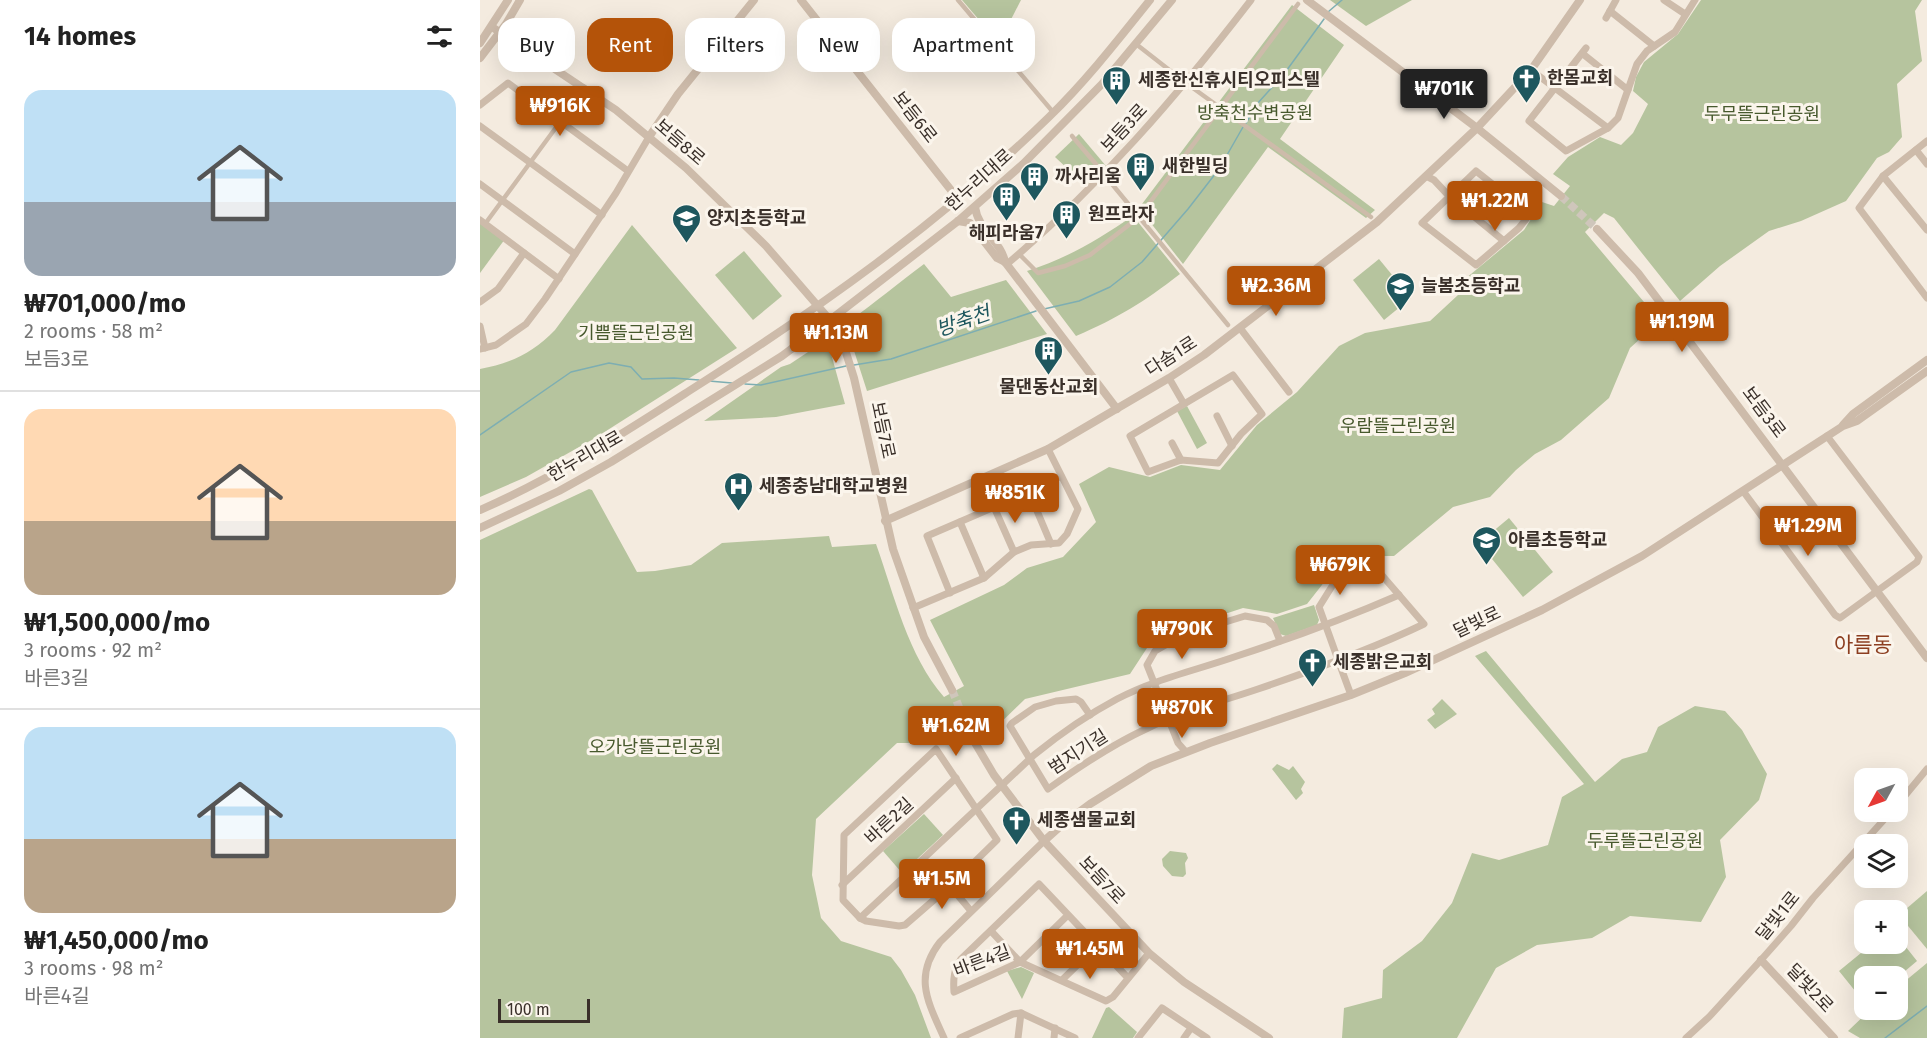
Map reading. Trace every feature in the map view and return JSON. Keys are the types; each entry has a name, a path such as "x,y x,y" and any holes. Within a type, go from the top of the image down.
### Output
{"street":[{"path":"480,58 496,30 508,0"},
{"path":"480,44 496,30 520,0"},
{"path":"480,326 483,348 496,345 526,324 616,194 649,137 678,94 725,33 754,0"},
{"name":"보듬6로","path":"801,0 957,199"},
{"path":"958,0 1053,112"},
{"name":"한누리대로","path":"480,510 602,447 820,308 901,246 957,199 1053,112 1089,74 1150,0"},
{"name":"한누리대로","path":"480,528 558,491 702,406 782,356 830,320 958,221 1023,164 1102,84 1172,0"},
{"name":"보듬3로","path":"1006,263 1078,200 1136,141 1186,83 1251,0"},
{"name":"다솜1로","path":"885,521 1048,449 1204,355 1377,222 1477,128 1531,70 1580,0"},
{"path":"1606,18 1616,0"},
{"path":"1664,0 1685,14"},
{"path":"1529,121 1566,151 1608,128 1618,118 1637,64 1647,51 1675,32 1695,0"},
{"path":"1311,3 1477,128 1561,196"},
{"path":"1019,254 1038,273 1065,266 1090,255 1139,217 1298,4"},
{"path":"1610,11 1654,46"},
{"name":"보듬8로","path":"496,30 616,110 686,168 766,246 820,308"},
{"path":"1136,44 1371,217"},
{"path":"1522,126 1529,121 1584,51 1628,90"},
{"path":"1531,70 1608,128"},
{"path":"480,105 508,82 628,171"},
{"path":"559,279 482,222 502,200 584,88"},
{"path":"480,126 602,215"},
{"path":"1072,136 1100,169"},
{"path":"1927,141 1883,176 1859,208 1927,298"},
{"path":"1916,150 1927,164"},
{"path":"1476,171 1530,214 1519,228 1476,265 1422,223 1449,196 1476,171"},
{"path":"1426,176 1434,180 1449,196 1504,241"},
{"path":"1883,176 1927,230"},
{"path":"1107,178 1228,325"},
{"path":"480,184 575,254"},
{"path":"975,207 978,220 1004,252 1006,263"},
{"path":"958,221 970,223 997,258 1006,263 1117,409"},
{"name":"보듬3로","path":"1597,229 1638,273 1927,657"},
{"path":"480,302 498,289 524,253"},
{"path":"820,308 830,320"},
{"name":"보듬7로","path":"830,320 843,343 854,378 885,521 913,608 924,637 952,690"},
{"path":"1240,328 1289,392"},
{"name":"달빛로","path":"1843,426 1852,414 1927,360"},
{"name":"달빛로","path":"1044,841 1072,817 1151,766 1351,695 1405,673 1542,610 1642,556 1827,436 1857,421 1927,371"},
{"path":"1233,375 1262,414 1232,446 1218,463 1181,460 1148,472 1130,436 1233,375"},
{"path":"1169,378 1184,404"},
{"path":"1216,416 1232,446"},
{"path":"1743,491 1835,615 1840,618 1917,562 1919,557 1827,436"},
{"path":"1172,442 1181,460"},
{"path":"913,608 984,578 1014,552 1031,545 1059,543 1067,534 1078,509 1048,449"},
{"path":"950,593 927,536 1061,476"},
{"path":"1029,492 1051,544"},
{"path":"994,507 1014,552"},
{"path":"960,522 984,578"},
{"path":"1351,695 1319,608 1334,583 1374,566 1399,595"},
{"name":"범지기길","path":"863,919 1029,760 1060,734 1118,698 1154,683 1361,612 1399,595 1424,624 1338,660 1168,719 1109,748 1048,789 1029,760 1010,726 1025,712 1040,705 1076,699 1090,715"},
{"path":"1186,752 1178,743 1147,665 1155,651 1183,635 1245,616 1267,620 1274,626 1280,641"},
{"name":"보듬7로","path":"971,736 1002,786 1044,841 1149,953 1209,1000 1269,1038"},
{"path":"936,749 976,810 997,840 950,886 904,925 863,919 843,900 844,835 936,749"},
{"path":"1908,792 1927,769"},
{"name":"바른2길","path":"842,885 956,778"},
{"name":"달빛1로","path":"1686,1038 1709,1017 1761,960 1821,888 1882,822"},
{"path":"944,1038 928,1004 925,991 927,967 940,942 1044,841"},
{"name":"바른4길","path":"1128,978 1039,884 961,959 953,977 954,992 1020,962 1106,1001 1113,997 1149,953"},
{"path":"950,886 971,911"},
{"path":"991,931 1020,962 1068,915"},
{"path":"1062,981 1097,946"},
{"name":"달빛2로","path":"1761,960 1834,1038"},
{"path":"1138,1038 1162,1008 1207,1038"},
{"path":"1018,1038 1021,1013"},
{"path":"960,1038 974,1035 1013,1014 1021,1013 1076,1038"},
{"path":"1054,1038 1055,1028"},
{"path":"1184,1038 1191,1028"}],"green space":[{"path":"962,0 1021,0 1012,18 977,18"},
{"path":"1330,0 1412,0 1366,26"},
{"path":"1701,0 1922,0 1915,11 1922,61 1897,84 1902,137 1889,152 1877,158 1846,201 1801,221 1769,231 1720,266 1680,301 1614,218 1604,213 1585,232 1660,321 1630,348 1609,398 1561,440 1535,454 1490,497 1453,507 1394,556 1368,556 1329,576 1307,604 1277,614 1243,608 1179,629 1147,648 1130,674 1025,699 989,734 984,724 963,733 937,735 925,743 897,743 816,819 812,875 821,918 841,941 891,957 915,995 931,1038 480,1038 480,540 589,489 592,490 637,572 691,565 722,543 829,536 832,547 876,544 911,644 931,681 944,697 964,686 930,620 1004,585 1027,568 1063,557 1096,522 1079,484 1109,467 1150,477 1181,465 1220,470 1257,425 1297,392 1339,346 1365,333 1430,321 1458,295 1459,284 1524,230 1542,202 1554,206 1570,186 1553,174 1568,157 1600,137 1621,145 1633,133 1648,104 1633,91 1636,77 1644,62 1678,34"},
{"name":"방축천수변공원","path":"1292,5 1344,45 1280,139 1375,210 1366,218 1268,147 1183,264 1139,208"},
{"path":"1079,134 1106,166 1086,186 1055,157"},
{"path":"1133,216 1180,274 1130,309 1076,336 1027,271 1082,248"},
{"path":"480,220 505,239 480,273"},
{"name":"기쁨뜰근린공원","path":"632,225 737,348 595,438 526,477 480,497 480,369 502,364 521,356 547,338"},
{"path":"744,251 782,296 753,320 715,275"},
{"path":"1379,259 1411,298 1384,320 1353,280"},
{"path":"924,264 951,297 1006,280 1047,334 867,391 847,329 849,321"},
{"path":"820,344 830,350 845,404 776,417 704,421 781,367 790,364"},
{"path":"1187,406 1207,443 1197,449 1177,411"},
{"path":"1509,518 1553,572 1523,597 1479,543"},
{"path":"1314,605 1319,620 1317,625 1286,636 1280,634 1273,618"},
{"name":"두루뜰근린공원","path":"1486,651 1595,782 1622,759 1647,752 1658,727 1695,706 1725,711 1742,730 1767,774 1759,800 1720,840 1726,877 1701,922 1630,916 1592,938 1537,945 1496,968 1457,1038 1342,1038 1344,1008 1382,998 1383,970 1422,941 1452,903 1472,853 1499,860 1548,845 1562,797 1584,784 1475,656"},
{"path":"1442,699 1457,714 1435,729 1427,720 1435,714 1432,709"},
{"path":"1277,764 1289,770 1293,766 1305,782 1301,789 1303,793 1296,800 1272,769"},
{"path":"924,814 943,835 902,873 883,851"},
{"path":"1170,851 1186,853 1188,858 1185,863 1186,874 1183,877 1172,876 1163,866 1162,859"},
{"path":"1927,891 1927,949 1908,926 1908,907"},
{"path":"1908,950 1917,961 1908,969 1908,966 1854,966 1854,990 1839,971 1860,954 1908,954"},
{"path":"1927,963 1927,1038 1860,1038 1848,1031 1860,1020 1908,1020 1908,979"},
{"path":"1021,967 1034,973 1022,999 1007,971"},
{"path":"1109,1007 1137,1032 1133,1038 1092,1038 1106,1008"}],"waterway":[{"name":"방축천","path":"1328,12 1342,0"},
{"name":"방축천","path":"1246,123 1257,104 1284,74 1324,19"},
{"name":"방축천","path":"1044,309 1079,301 1110,287 1142,262 1219,169 1243,127"},
{"name":"방축천","path":"854,365 891,359 1036,311"},
{"name":"방축천","path":"480,435 571,372 609,363 631,367 642,379 699,380"},
{"name":"방축천","path":"745,384 761,385 846,366"},
{"name":"방축천","path":"709,381 732,383"},
{"path":"1885,1038 1927,1006"}],"tunnel":[{"path":"1561,196 1597,229"},
{"path":"952,690 971,736"}],"place":[{"name":"한몸교회","path":"1526,104"},
{"name":"세종한신휴시티오피스텔","path":"1117,106"},
{"name":"새한빌딩","path":"1141,192"},
{"name":"까사리움","path":"1034,202"},
{"name":"해피라움7","path":"1006,222"},
{"name":"원프라자","path":"1067,240"},
{"name":"양지초등학교","path":"686,244"},
{"name":"늘봄초등학교","path":"1400,312"},
{"name":"물댄동산교회","path":"1049,376"},
{"name":"세종충남대학교병원","path":"738,512"},
{"name":"아름초등학교","path":"1487,566"},
{"name":"세종밝은교회","path":"1312,688"},
{"name":"세종샘물교회","path":"1016,846"}],"district":[{"name":"아름동","path":"1863,645"}],"park label":[{"name":"두무뜰근린공원","path":"1762,114"},
{"name":"우람뜰근린공원","path":"1398,426"},
{"name":"오가낭뜰근린공원","path":"655,747"}]}
